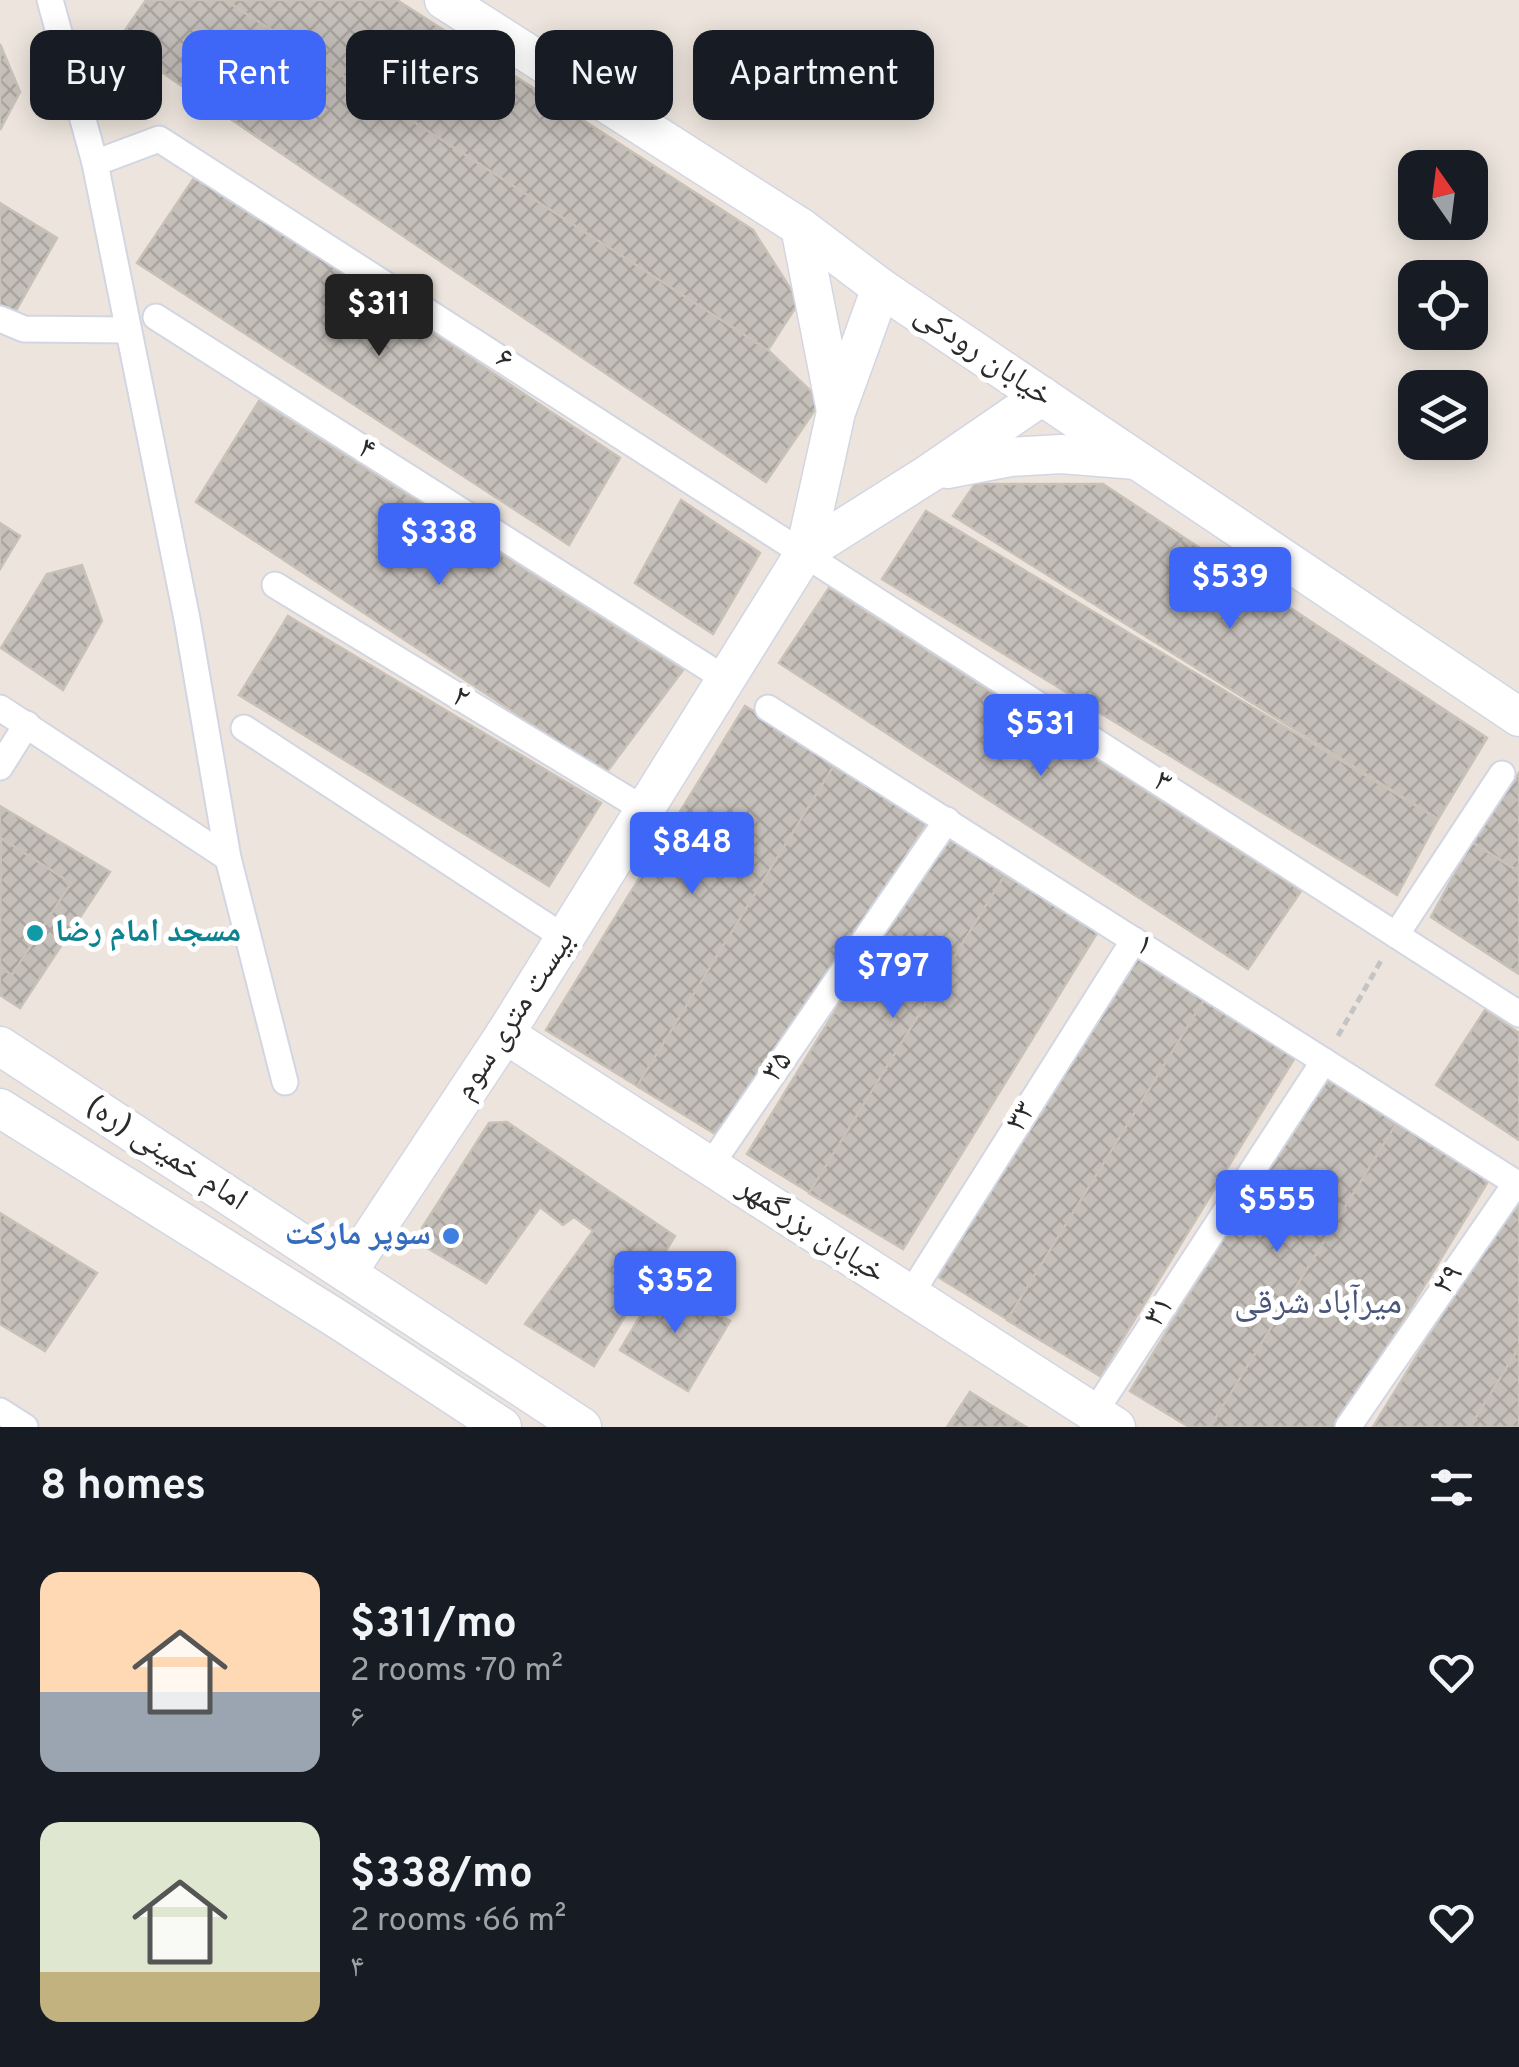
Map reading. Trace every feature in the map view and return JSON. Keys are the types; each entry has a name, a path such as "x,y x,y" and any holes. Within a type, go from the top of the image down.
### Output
{"main road":[{"name":"خیابان رودکی","path":"444,0 800,227 882,288 1519,716"},
{"path":"800,227 836,412"},
{"name":"بیست متری سوم","path":"347,1273 506,1034 805,552 836,412 882,288"},
{"name":"بیست متری سوم","path":"805,552 1042,396"},
{"path":"930,473 1010,457 1061,454 1139,460"},
{"name":"خیابان بزرگمهر","path":"506,1034 1105,1420"},
{"name":"امام خمینی (ره)","path":"0,1046 582,1427"},
{"name":"امام خمینی (ره)","path":"0,1108 502,1427"}],"street":[{"path":"50,0 95,163 187,619 228,858 286,1082"},
{"name":"۶","path":"95,163 159,139 805,552"},
{"name":"۴","path":"156,316 727,680"},
{"path":"0,319 24,329 126,330"},
{"name":"۳","path":"805,552 1519,1014"},
{"name":"۲","path":"276,585 645,810"},
{"path":"0,708 228,858"},
{"name":"۱","path":"768,708 1517,1184"},
{"path":"0,767 27,724"},
{"path":"244,728 566,938"},
{"path":"1396,935 1502,774"},
{"name":"۳۵","path":"710,1166 948,820"},
{"name":"۳۳","path":"910,1295 1134,940"},
{"name":"۳۱","path":"1105,1420 1324,1061"},
{"name":"۲۹","path":"1348,1427 1517,1184"},
{"path":"0,1410 25,1427"}],"path":[{"path":"1324,1061 1396,935"}],"building":[{"path":"146,0 231,0 277,30 182,30 182,86 162,73 162,30 125,30"},
{"path":"225,0 397,0 443,30 346,30 346,78 326,65 326,30 272,30"},
{"path":"0,44 20,92 0,130"},
{"path":"326,62 346,75 346,120 415,120 768,350 821,401 766,482 232,120 326,120"},
{"path":"515,76 535,89 535,120 583,120 753,230 799,302 768,350 411,120 515,120"},
{"path":"196,175 620,458 569,545 137,263"},
{"path":"0,203 57,238 14,314 0,305"},
{"path":"259,401 683,670 606,773 196,502"},
{"path":"975,484 1103,484 1487,738 1438,819 953,516"},
{"path":"681,500 760,553 713,634 635,583"},
{"path":"926,511 1438,819 1397,895 882,579"},
{"path":"0,523 20,536 0,569"},
{"path":"82,565 102,621 63,690 1,648 47,574"},
{"path":"829,588 1301,891 1248,969 779,663"},
{"path":"288,616 601,803 549,886 239,695"},
{"path":"745,706 837,762 639,1087 546,1030"},
{"path":"836,762 929,818 730,1143 637,1086"},
{"path":"1519,773 1519,872 1472,842"},
{"name":"مسجد امام رضا","path":"0,806 110,872 20,1008 0,995"},
{"path":"946,831 1039,887 840,1211 747,1154"},
{"path":"1,838 71,883 12,975 0,967"},
{"path":"1472,842 1519,872 1519,974 1431,917"},
{"path":"1009,868 1102,925 903,1249 809,1193"},
{"path":"1134,951 1227,1007 1028,1332 935,1275"},
{"path":"1207,995 1299,1051 1100,1376 1007,1320"},
{"path":"1485,1010 1519,1033 1519,1140 1436,1085"},
{"path":"1329,1067 1422,1123 1236,1427 1189,1427 1130,1391"},
{"path":"1399,1119 1492,1175 1338,1427 1210,1427"},
{"path":"507,1122 675,1236 594,1366 525,1324 593,1231 574,1217 563,1225 540,1207 486,1283 424,1246 422,1228 489,1123"},
{"path":"1515,1196 1519,1198 1519,1396 1500,1427 1373,1427"},
{"path":"0,1213 97,1273 45,1351 0,1324"},
{"path":"661,1281 730,1321 688,1391 620,1350"},
{"path":"1519,1347 1519,1427 1470,1427"},
{"path":"970,1392 1026,1427 947,1427"}],"place":[{"name":"مسجد امام رضا","path":"35,933"},
{"name":"سوپر مارکت","path":"451,1236"}],"district":[{"name":"میرآباد شرقی","path":"1318,1304"}]}
